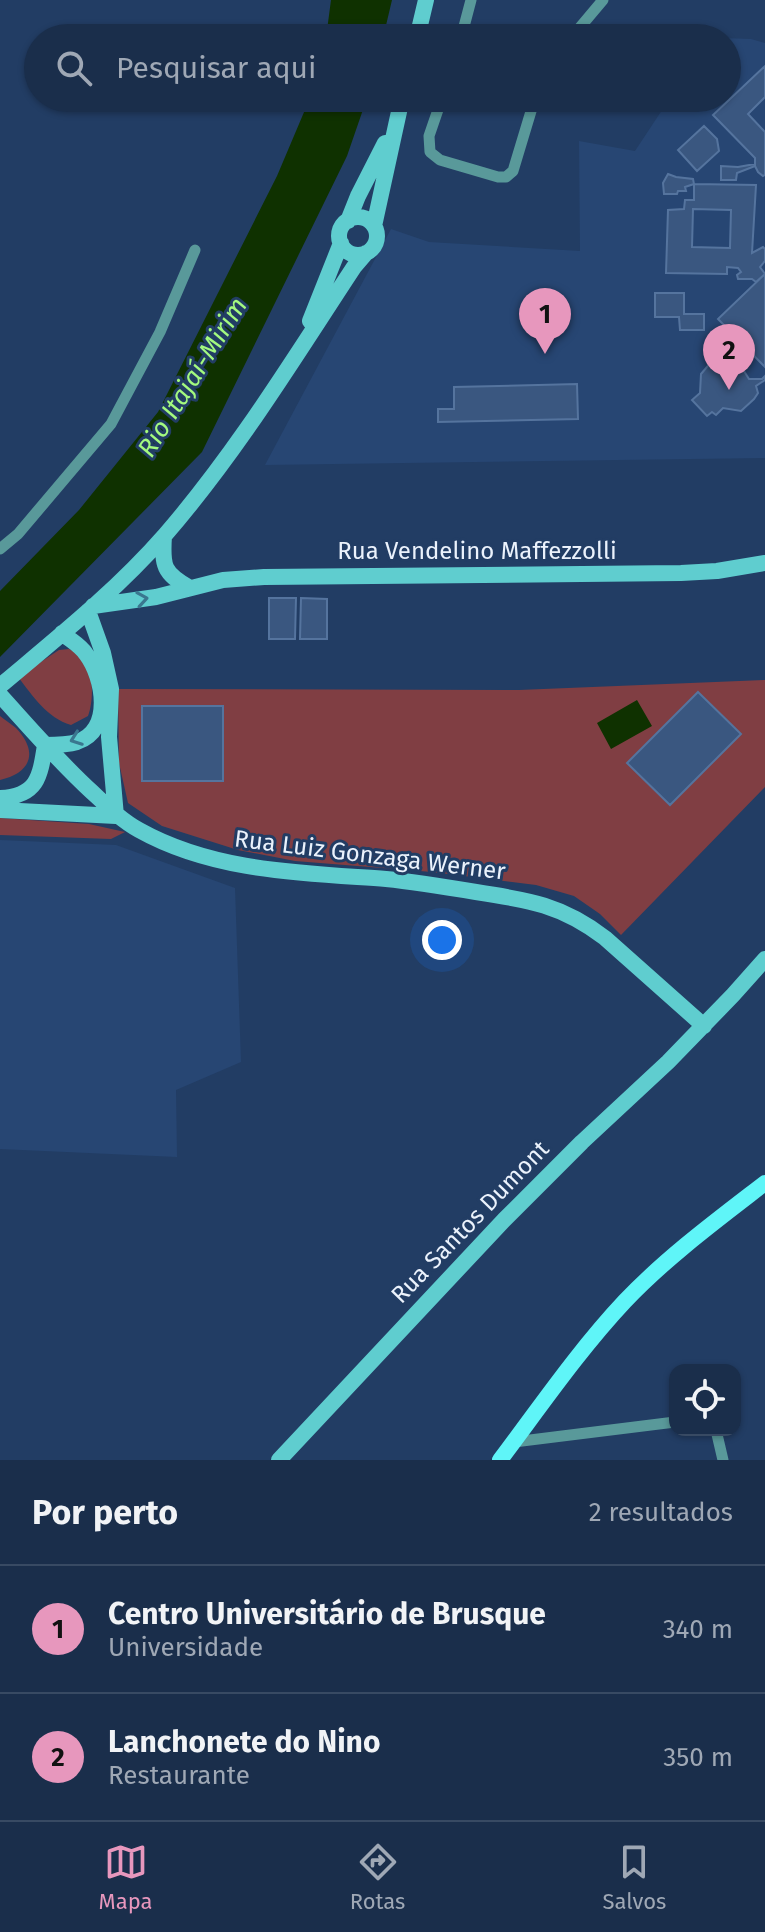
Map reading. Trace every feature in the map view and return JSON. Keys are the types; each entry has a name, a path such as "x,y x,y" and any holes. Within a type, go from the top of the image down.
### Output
{"main road":[{"path":"420,24 426,0"},
{"path":"374,226 398,112"},
{"path":"298,352 341,243 341,230 395,124"},
{"path":"0,686 127,575 164,536 233,450 354,267 376,242 377,235 369,220 362,217 348,221"},
{"path":"341,243 351,253 366,253"},
{"path":"164,536 167,572 190,588"},
{"name":"Rua Vendelino Maffezzolli","path":"91,609 223,580 264,577 681,573 765,563"},
{"path":"0,810 116,816 109,737 111,689 91,609"},
{"path":"0,798 15,797 31,789 38,777 45,745 78,742 93,732 102,711 99,682 89,656 62,633"},
{"name":"Rua Luiz Gonzaga Werner","path":"0,695 75,777 116,816 175,847 253,868 430,884 504,896 561,911 605,938 704,1026"},
{"name":"Rua Santos Dumont","path":"279,1460 504,1220 704,1026 765,959"},
{"path":"500,1460 624,1302 677,1252 765,1183"}],"street":[{"path":"465,24 471,0"},
{"path":"583,24 603,0"},
{"path":"437,112 429,136 430,152 440,160 498,177 506,177 513,171 531,112"},
{"path":"0,549 18,534 111,424 160,332 195,250"},
{"path":"514,1442 669,1423"},
{"path":"717,1436 723,1460"}],"shaded area":[{"path":"741,39 765,43 765,458 265,465 391,229 429,242 580,251 579,141 635,151 661,112 741,112"},
{"path":"69,649 86,661 92,685 88,716 71,725 48,712 18,677 59,650"},
{"path":"765,680 765,787 621,935 600,914 574,896 536,885 432,872 295,861 238,850 162,826 128,803 119,763 118,689 519,690"},
{"path":"0,716 16,728 28,745 29,753 25,767 11,777 0,780"},
{"path":"0,818 89,824 125,832 111,839 0,835"},
{"path":"0,840 116,845 235,888 241,1062 176,1090 177,1157 0,1149"}],"water":[{"path":"331,0 392,0 386,24 328,24"},
{"name":"Rio Itajaí-Mirim","path":"304,112 362,112 347,156 202,452 0,657 0,591 79,510 158,412 277,176"},
{"path":"637,700 652,726 611,749 597,723"}],"building":[{"path":"765,66 765,97 748,114 765,132 763,176 755,166 755,158 713,115 716,112 741,112 741,89"},
{"path":"704,126 717,139 719,151 697,171 678,150"},
{"path":"755,164 737,173 736,180 721,180 721,166"},
{"path":"668,174 693,179 694,184 677,194 664,194 663,183"},
{"path":"694,184 756,185 752,253 763,247 765,249 765,261 760,267 765,274 756,282 738,279 737,275 741,272 738,268 727,267 727,274 666,273 668,210 684,209 685,200 694,200","holes":["693,209 731,210 730,248 692,247"]},
{"path":"765,274 765,367 718,319"},
{"path":"655,293 684,293 684,314 704,314 704,330 680,330 679,317 655,317"},
{"path":"733,360 749,379 765,376 765,380 756,386 758,393 741,411 723,408 716,415 712,412 707,416 692,400 700,393 701,374 712,361"},
{"path":"577,384 578,419 438,422 438,409 454,409 454,387"},
{"path":"269,598 296,598 295,639 269,639"},
{"path":"301,598 327,599 327,639 300,639"},
{"path":"698,692 741,734 670,805 627,763"},
{"path":"142,706 223,706 223,781 142,781"}],"place":[{"name":"Centro Universitário de Brusque","path":"545,354"},
{"name":"Lanchonete do Nino","path":"729,390"}]}
